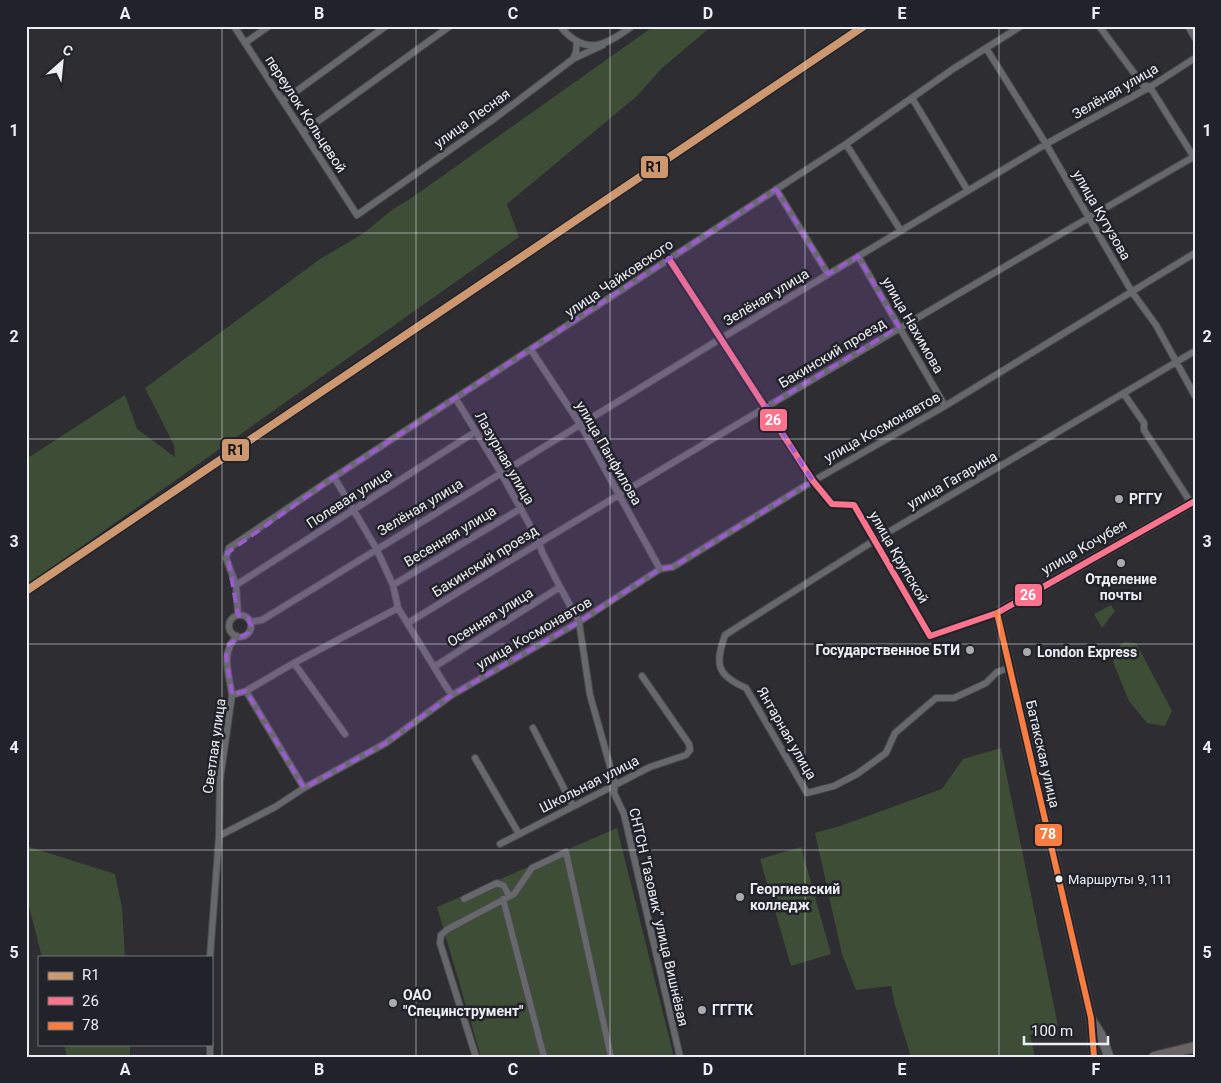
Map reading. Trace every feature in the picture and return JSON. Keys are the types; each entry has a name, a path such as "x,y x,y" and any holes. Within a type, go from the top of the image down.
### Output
{"main road":[{"name":"улица Кочубея","path":"996,613 1193,502"},
{"name":"Батакская улица","path":"996,613 1091,1018 1094,1057"},
{"name":"Батакская улица","path":"1091,1018 1102,1035 1109,1057"},
{"path":"1154,1057 1195,1047"}],"street":[{"name":"переулок Кольцевой","path":"234,26 357,215"},
{"path":"245,43 269,26"},
{"path":"283,101 386,26"},
{"path":"303,132 450,26"},
{"path":"560,26 576,41 584,44 602,45"},
{"name":"улица Лесная","path":"357,215 491,121 573,60 632,26"},
{"name":"улица Чайковского","path":"236,585 226,558 229,548 334,477 846,144 1021,26"},
{"path":"1099,26 1142,85 1150,86 1194,157"},
{"path":"1188,26 1195,38"},
{"path":"573,60 576,52 576,41"},
{"name":"улица Кутузова","path":"986,48 1046,144 1132,292 1156,325 1195,396"},
{"name":"Зелёная улица","path":"250,622 262,620 376,548 720,339 1046,144 1150,86 1195,58"},
{"path":"912,98 968,191"},
{"path":"846,144 901,231"},
{"name":"Бакинский проезд","path":"408,623 899,327 1194,157"},
{"path":"776,189 828,274"},
{"name":"улица Космонавтов","path":"219,836 275,807 304,788 386,743 452,695 579,622 660,569 673,567 813,480 945,406 1195,253"},
{"name":"улица Нахимова","path":"858,256 945,406"},
{"name":"улица Крупской","path":"669,258 813,480 832,504 854,505 930,636"},
{"name":"улица Панфилова","path":"532,350 580,424 660,569"},
{"name":"улица Гагарина","path":"724,635 875,540 1195,351"},
{"path":"1124,394 1144,423 1144,430 1193,502"},
{"name":"Лазурная улица","path":"456,399 540,542 542,552 579,622 590,695 615,784"},
{"name":"Полевая улица","path":"236,585 475,432"},
{"path":"334,477 376,548 393,585 398,608 452,695"},
{"name":"Весенняя улица","path":"393,585 520,509"},
{"path":"236,585 238,615"},
{"name":"Осенняя улица","path":"434,667 560,587"},
{"name":"Светлая улица","path":"210,956 219,836 220,780 232,694 246,691 294,663 398,608"},
{"name":"улица Кочубея","path":"930,636 996,613"},
{"path":"238,615 243,615 250,622 251,626 248,633 241,637 232,634 229,625 230,620 238,615"},
{"name":"Янтарная улица","path":"724,635 719,665 725,675 735,683 746,688 807,792 834,786 857,774 886,753 894,733 936,698 954,698 986,684 997,672 1009,668"},
{"path":"232,694 226,656 230,644 237,636"},
{"path":"294,663 345,734"},
{"name":"Школьная улица","path":"500,844 650,767 686,755 690,750 689,744 642,676"},
{"path":"246,691 304,788"},
{"path":"533,728 573,806"},
{"path":"475,758 519,834"},
{"name":"СНТСН \"Газовик\" улица Вишнёвая","path":"615,784 614,793 624,814 680,1057"},
{"path":"476,1057 440,943 442,935 448,929 514,894 532,868 566,852 611,1057"},
{"path":"464,899 497,883 504,886 544,1057"}],"highlighted area":[{"path":"776,189 828,274 858,256 899,327 766,407 813,481 673,567 660,569 579,622 452,695 386,743 304,788 246,691 232,695 226,655 229,644 248,633 251,626 248,618 238,615 227,553 334,477"}],"green space":[{"path":"654,26 712,26 662,68 637,96 507,204 519,237 26,586 26,459 125,395 137,429 175,457 174,445 145,388 320,259 364,233 393,209 410,199"},
{"path":"1111,605 1115,611 1102,628 1094,614"},
{"path":"1124,642 1136,643 1172,711 1165,726 1147,723 1129,701 1113,662 1116,649"},
{"path":"1001,748 1058,1026 1030,1035 1035,1057 911,1057 891,986 856,990 842,954 815,833 840,826 942,789 963,759"},
{"path":"617,828 674,1057 481,1057 437,907"},
{"path":"26,846 115,874 122,908 125,956 42,956 26,895"},
{"path":"801,847 831,954 791,966 760,859"},
{"path":"64,1046 130,1046 130,1057 67,1057"}],"transit line":[{"name":"R1","path":"26,591 864,26"},
{"name":"26","path":"669,259 813,481 832,504 854,505 930,636 997,613 1195,501"},
{"name":"78","path":"997,613 1091,1018 1094,1057"}],"place":[{"name":"РГГУ","path":"1119,499"},
{"name":"Отделение почты","path":"1121,563"},
{"name":"Государственное БТИ","path":"970,650"},
{"name":"London Express","path":"1027,652"},
{"name":"Маршруты 9, 111","path":"1059,879"},
{"name":"Георгиевский колледж","path":"740,897"},
{"name":"ОАО \"Специнструмент\"","path":"393,1003"},
{"name":"ГГГТК","path":"702,1010"}]}
